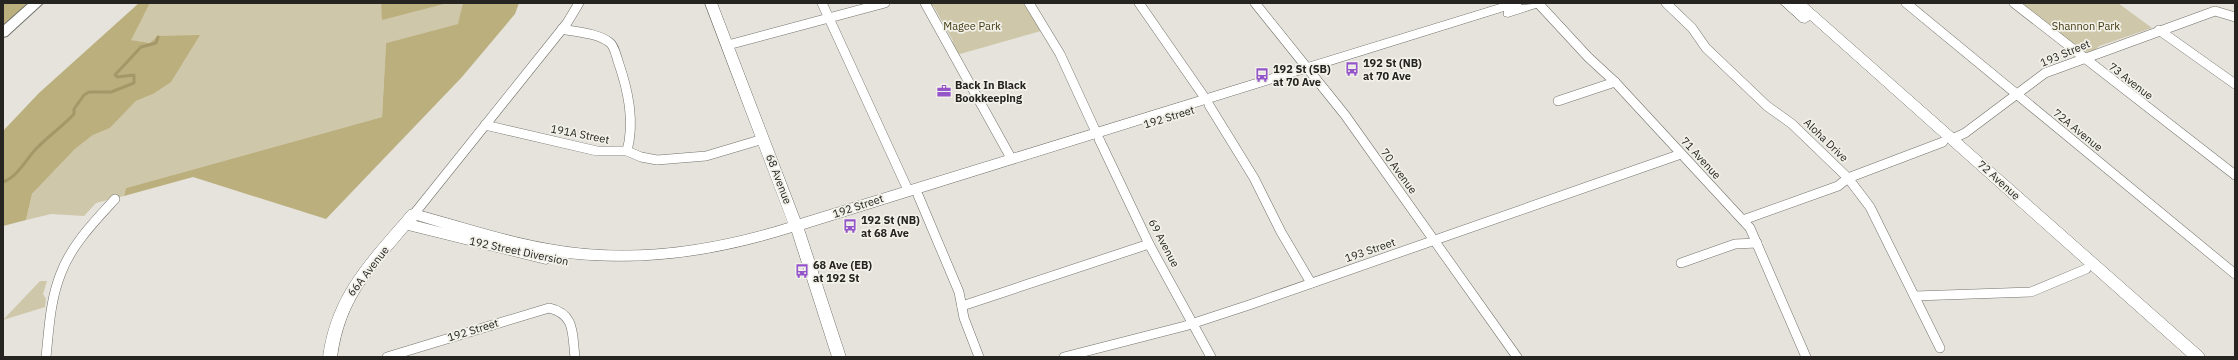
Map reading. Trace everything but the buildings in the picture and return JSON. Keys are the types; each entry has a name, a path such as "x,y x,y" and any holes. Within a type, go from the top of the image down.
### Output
{"main road":[{"path":"3,32 37,3"},
{"name":"68 Avenue","path":"711,3 798,229 839,357"},
{"name":"192 Street","path":"798,229 913,192 1207,102 1516,3"},
{"name":"192 Street","path":"1308,70 1538,3"},
{"path":"1786,3 1857,65 1880,81 1948,141"},
{"name":"72 Avenue","path":"1799,3 2086,268 2185,357"},
{"name":"192 Street","path":"1097,135 1182,109 1188,104 1207,102"},
{"name":"72 Avenue","path":"1948,141 2038,214 2198,357"},
{"name":"192 Street Diversion","path":"410,219 525,254 593,264 642,264 695,259 755,246 798,229"},
{"name":"66A Avenue","path":"330,357 333,329 348,296 410,219"}],"street":[{"path":"410,219 562,29 579,3"},
{"path":"822,3 913,192 959,292 964,318 979,357"},
{"path":"728,45 884,3"},
{"path":"925,3 988,113 1008,163"},
{"name":"69 Avenue","path":"1029,3 1060,54 1149,244 1194,323 1211,357"},
{"path":"1139,3 1207,102 1254,178 1283,237 1311,282"},
{"name":"70 Avenue","path":"1255,3 1345,114 1517,357"},
{"name":"71 Avenue","path":"1538,3 1588,57 1615,82 1750,228 1806,357"},
{"name":"Aloha Drive","path":"1666,3 1692,28 1702,44 1756,96 1792,124 1848,178 1870,207 1940,348"},
{"name":"72A Avenue","path":"1906,3 2016,94 2231,266 2235,274"},
{"name":"73 Avenue","path":"2014,3 2235,175"},
{"name":"193 Street","path":"1743,220 1838,186 1848,178 1948,141 1965,133 2045,73 2159,30 2215,11 2223,12 2235,17"},
{"path":"562,29 603,38 611,43 632,114 632,140 627,151"},
{"path":"2159,30 2235,84"},
{"path":"1558,101 1615,82"},
{"name":"191A Street","path":"485,125 598,151 627,151 651,159 674,160 706,156 764,139"},
{"name":"193 Street","path":"1064,357 1194,323 1681,154"},
{"path":"46,357 55,293 61,273 76,246 115,199"},
{"path":"1682,263 1735,244 1756,243"},
{"path":"962,306 1149,244"},
{"path":"1915,296 2031,292 2086,268"},
{"name":"192 Street","path":"387,357 549,308 561,309 567,315 570,323 575,357"}],"green space":[{"path":"150,3 381,3 383,19 448,3 463,3 459,24 386,43 382,117 126,188 124,196 96,203 84,216 51,214 26,220 32,194 75,149 93,135 110,128 136,101 153,94 150,43 130,40"},
{"name":"Magee Park","path":"928,3 1023,3 1041,31 960,54 955,51 952,44 953,41 934,7"},
{"name":"Shannon Park","path":"2021,3 2118,3 2152,28 2099,46 2093,51 2085,52 2080,50"},
{"path":"40,281 47,281 43,294 46,299 45,307 3,320"}],"shaded area":[{"path":"3,3 29,3 3,26"},
{"path":"139,3 150,3 131,40 150,43 158,36 200,35 171,82 153,94 136,101 110,128 93,135 75,149 32,194 26,220 3,226 3,131 39,93"},
{"path":"381,3 448,3 382,20"},
{"path":"463,3 519,3 515,14 462,77 326,219 193,177 124,196 126,188 382,117 386,43 458,24"}],"waterway":[{"path":"3,182 17,173 31,154 74,114 74,109 84,95 89,92 111,92 134,83 134,75 117,77 115,75 141,47 156,43 158,37"}],"place":[{"name":"192 St (NB) at 70 Ave","path":"1352,69"},
{"name":"192 St (SB) at 70 Ave","path":"1262,75"},
{"name":"Back In Black Bookkeeping","path":"944,91"},
{"name":"192 St (NB) at 68 Ave","path":"850,226"},
{"name":"68 Ave (EB) at 192 St","path":"802,271"}]}
